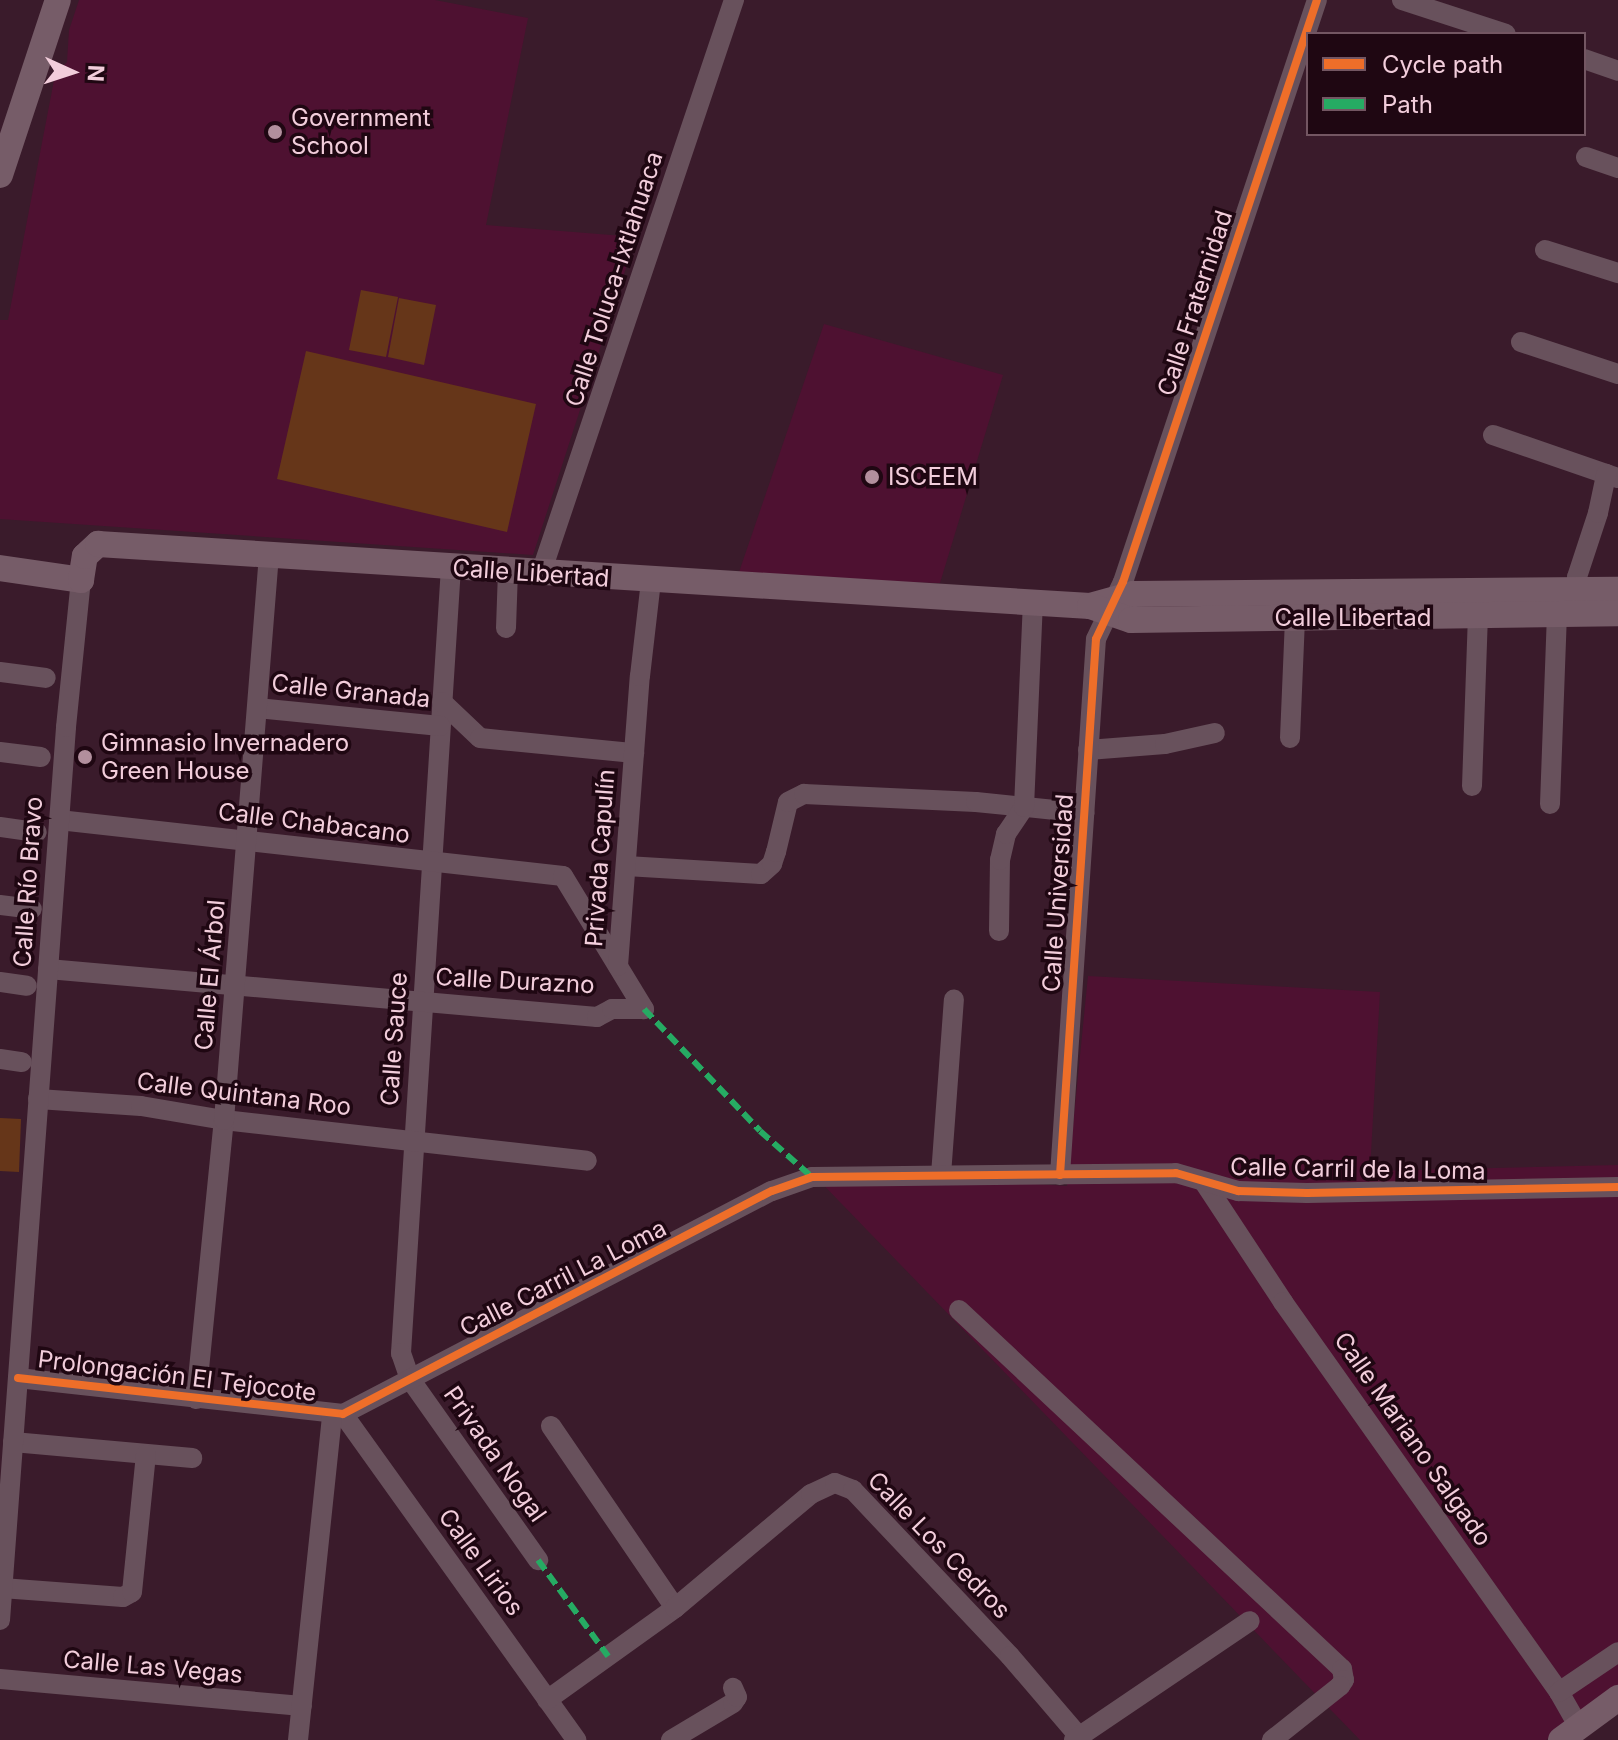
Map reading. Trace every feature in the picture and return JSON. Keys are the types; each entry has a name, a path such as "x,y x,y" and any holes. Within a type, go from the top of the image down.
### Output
{"main road":[{"path":"0,175 58,0"},
{"name":"Calle Libertad","path":"81,580 85,556 98,544 1105,608 1131,620 1618,613"},
{"path":"0,568 81,580"},
{"name":"Calle Libertad","path":"1105,608 1133,594 1618,590"},
{"path":"1570,1734 1618,1698"}],"street":[{"name":"Calle Toluca-Ixtlahuaca","path":"541,573 734,0"},
{"name":"Calle Fraternidad","path":"1307,32 1317,0"},
{"path":"1402,0 1500,32"},
{"name":"Calle Fraternidad","path":"1105,608 1194,375 1306,34"},
{"path":"1586,60 1618,71"},
{"path":"1586,157 1618,168"},
{"path":"1545,250 1618,273"},
{"path":"1521,342 1618,374"},
{"path":"1493,435 1612,476 1577,577 1577,591"},
{"name":"Calle El Árbol","path":"196,1399 224,1120 269,555"},
{"name":"Calle Sauce","path":"410,1379 401,1353 451,567"},
{"path":"506,628 508,571"},
{"name":"Calle Río Bravo","path":"0,1620 2,1555 13,1442 8,1402 18,1378 59,820 81,580"},
{"name":"Privada Capulín","path":"618,966 651,581"},
{"path":"999,931 1000,860 1006,834 1024,807 1033,603"},
{"name":"Calle Universidad","path":"1060,1175 1096,639 1105,608"},
{"path":"1550,804 1557,614"},
{"path":"1472,786 1478,616"},
{"path":"1290,738 1295,618"},
{"path":"0,672 46,678"},
{"path":"442,702 480,738 634,753"},
{"name":"Calle Granada","path":"257,708 440,726"},
{"path":"1088,750 1165,744 1215,733"},
{"path":"0,752 41,757"},
{"path":"626,866 745,876 761,874 772,864 788,802 799,795 1084,813"},
{"name":"Calle Chabacano","path":"59,820 563,876 618,966"},
{"path":"0,827 37,832"},
{"path":"0,905 32,909"},
{"name":"Calle Durazno","path":"48,969 597,1017 612,1009 644,1009 618,966"},
{"path":"0,982 27,986"},
{"path":"941,1175 954,999"},
{"path":"0,1059 22,1062"},
{"name":"Calle Quintana Roo","path":"38,1099 141,1106 224,1120 587,1161"},
{"name":"Calle Carril de la Loma","path":"812,1177 1176,1173 1192,1175 1204,1182 1238,1191 1307,1193 1618,1187"},
{"name":"Calle Carril La Loma","path":"338,1414 772,1191 812,1177"},
{"name":"Calle Mariano Salgado","path":"1204,1182 1283,1302 1559,1692 1570,1734"},
{"path":"959,1310 1342,1669 1344,1680 1340,1686 1272,1740"},
{"name":"Prolongación El Tejocote","path":"18,1378 338,1414"},
{"name":"Privada Nogal","path":"410,1379 538,1560"},
{"path":"318,1740 299,1724 338,1414"},
{"name":"Calle Lirios","path":"338,1414 576,1740"},
{"path":"551,1426 675,1608"},
{"path":"13,1442 192,1458"},
{"path":"2,1588 128,1596 134,1585 146,1455"},
{"name":"Calle Los Cedros","path":"547,1700 675,1608 811,1494 828,1484 845,1485 925,1565 1078,1739"},
{"path":"1078,1739 1250,1621"},
{"path":"1559,1692 1618,1652"},
{"name":"Calle Las Vegas","path":"0,1679 299,1724"},
{"path":"671,1740 733,1703 737,1697 733,1688"}],"shaded area":[{"path":"79,0 435,0 528,18 486,225 636,237 533,555 0,519 0,320 8,320 55,75 67,62 69,30"},
{"path":"361,290 398,297 386,357 349,350"},
{"path":"399,298 436,305 424,365 388,357"},
{"name":"ISCEEM","path":"824,324 1003,375 940,583 737,578"},
{"path":"306,351 536,404 507,532 277,479"},
{"path":"1088,976 1380,992 1370,1171 1618,1165 1618,1689 1546,1740 1360,1740 809,1170 1067,1186"},
{"path":"0,1118 21,1119 19,1172 0,1171"}],"marked path":[{"path":"644,1009 760,1131 812,1177"},
{"path":"538,1560 608,1656"}],"cycle path":[{"path":"1306,32 1317,0"},
{"path":"1060,1175 1096,639 1123,582 1306,33"},
{"path":"18,1378 343,1414 772,1191 812,1177 1176,1173 1238,1191 1307,1193 1618,1187"}],"place":[{"name":"Government School","path":"275,132"},
{"name":"ISCEEM","path":"872,477"},
{"name":"Gimnasio Invernadero Green House","path":"85,757"}]}
